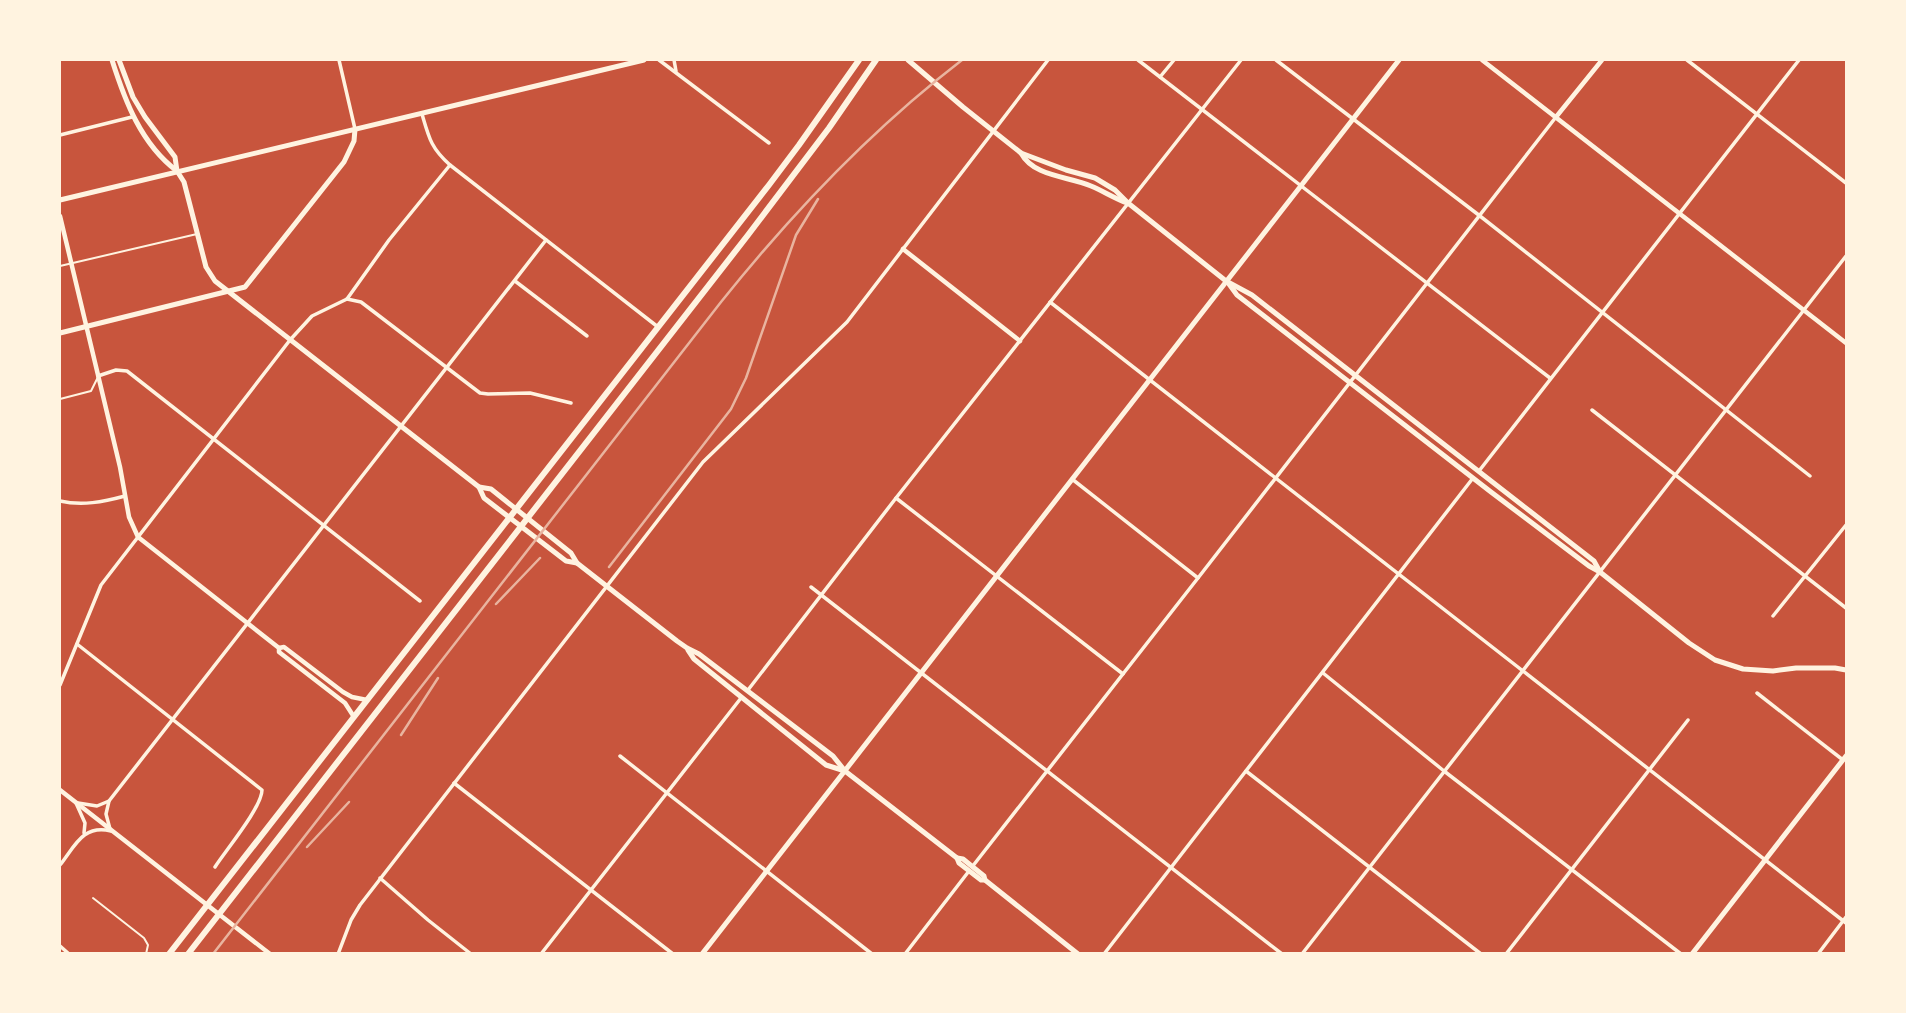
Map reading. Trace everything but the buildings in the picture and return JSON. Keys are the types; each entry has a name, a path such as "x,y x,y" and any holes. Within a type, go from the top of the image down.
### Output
{"highway":[{"path":"169,954 799,145 859,60"},
{"path":"188,954 781,193 876,60"}],"main road":[{"path":"112,60 132,117 163,160 177,171 184,182 206,267 215,281 479,487 484,498 566,561 577,563"},
{"path":"119,60 133,97 174,157 177,171"},
{"path":"60,200 644,60"},
{"path":"907,60 1021,153 1026,162 1042,171 1090,186 1128,203 1226,281 1237,295 1350,383 1569,552 1600,572 1689,643 1715,660 1743,669 1773,671 1835,667 1846,670"},
{"path":"702,954 1399,60"},
{"path":"60,333 245,287 350,152 355,129"},
{"path":"1226,281 1242,288 1356,375 1594,561 1600,572"},
{"path":"479,487 491,489 571,553 577,563 833,756 845,771 957,858 959,863 984,876 985,880 1078,954"},
{"path":"687,648 694,659 826,765 845,771"},
{"path":"1692,954 1845,758"}],"street":[{"path":"339,60 355,129"},
{"path":"659,60 769,143"},
{"path":"674,60 676,73"},
{"path":"338,954 351,919 380,878 703,462 834,337 1048,60"},
{"path":"1138,60 1550,378"},
{"path":"1160,77 1174,60"},
{"path":"748,690 1241,60"},
{"path":"1276,60 1480,216 1810,476"},
{"path":"1482,60 1846,343"},
{"path":"905,954 1602,60"},
{"path":"1687,60 1846,183"},
{"path":"1479,471 1799,60"},
{"path":"422,113 431,144 450,165 658,327"},
{"path":"60,135 132,117"},
{"path":"60,685 101,585 290,340 312,316 347,299 450,165"},
{"path":"60,216 130,517 138,537 279,648 279,652 345,703 354,717"},
{"path":"111,831 106,814 109,801 547,240"},
{"path":"903,249 1020,341"},
{"path":"1302,954 1846,256"},
{"path":"515,281 587,336"},
{"path":"347,299 361,302 481,393 530,393 571,403"},
{"path":"1050,302 1845,920 1818,954"},
{"path":"98,376 116,370 127,372 420,601"},
{"path":"1592,410 1846,608"},
{"path":"1104,954 1473,478"},
{"path":"1072,479 1198,578"},
{"path":"60,501 73,504 99,503 125,496"},
{"path":"896,498 1123,674"},
{"path":"1773,616 1846,525"},
{"path":"811,587 1282,954"},
{"path":"77,644 262,790 262,796 253,812 215,867"},
{"path":"279,648 284,647 343,692 368,700"},
{"path":"1322,673 1681,954"},
{"path":"1758,693 1845,758"},
{"path":"541,954 741,698"},
{"path":"1506,954 1688,720"},
{"path":"620,756 872,954"},
{"path":"1246,771 1481,954"},
{"path":"454,783 673,954"},
{"path":"60,790 270,954"},
{"path":"76,803 97,806 109,801"},
{"path":"60,865 84,833 85,822 76,803"},
{"path":"84,833 101,829 111,831"},
{"path":"380,878 471,954"},
{"path":"60,946 69,954"}],"lane":[{"path":"60,266 198,233"},
{"path":"60,399 91,391 98,376"},
{"path":"93,898 144,938 148,944 146,954"}],"railway":[{"path":"213,954 748,269 834,174 896,115 962,60"},
{"path":"609,567 731,409 746,378 796,235 818,199"},
{"path":"496,604 540,558"},
{"path":"401,735 438,678"},
{"path":"307,847 349,802"}]}
